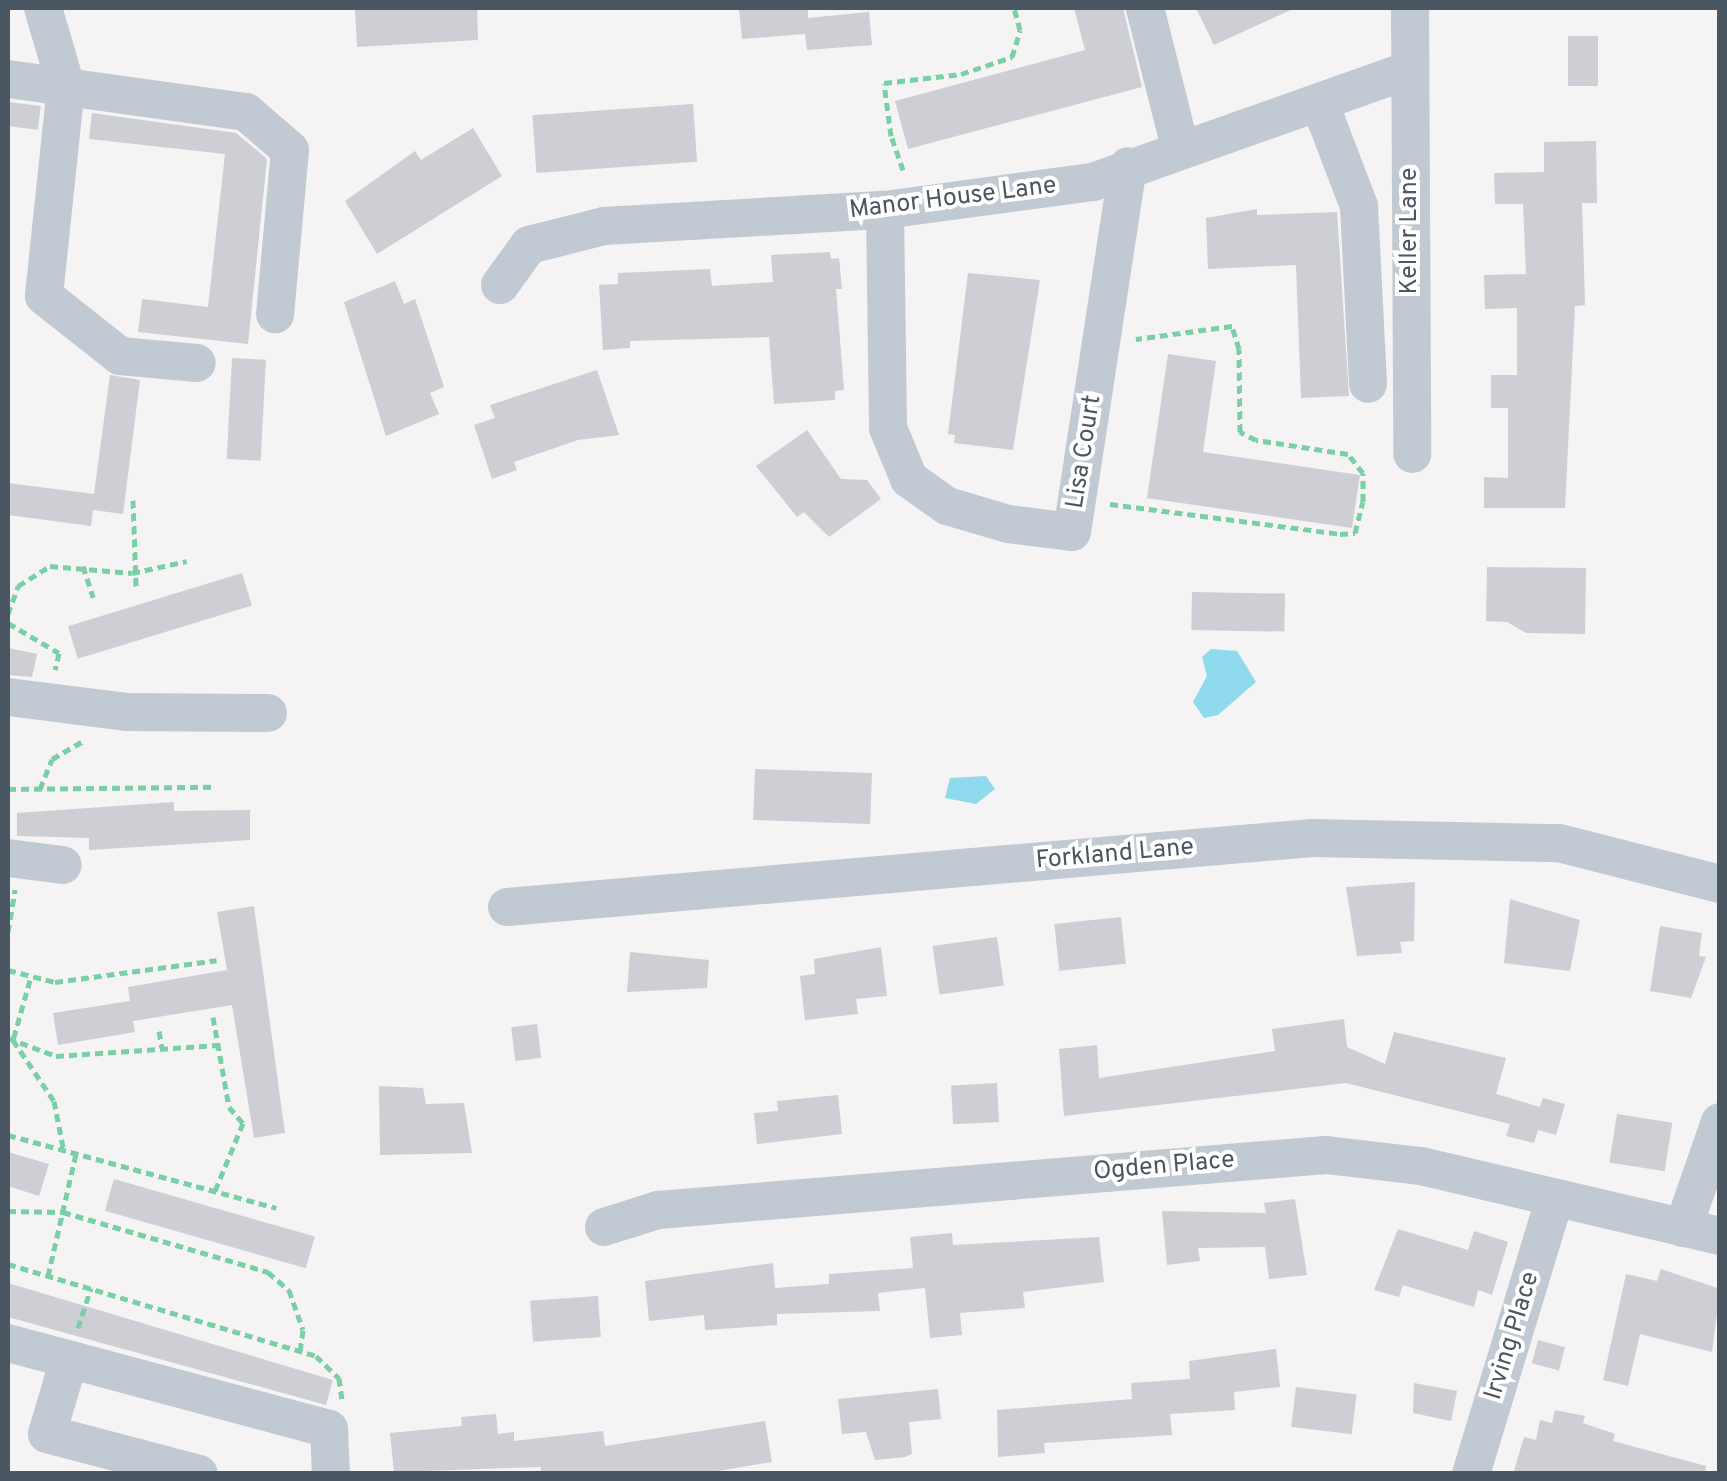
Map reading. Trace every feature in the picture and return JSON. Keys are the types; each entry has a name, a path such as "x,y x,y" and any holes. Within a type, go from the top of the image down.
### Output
{"street":[{"path":"43,8 66,86 44,296 120,356 197,363"},
{"path":"1145,8 1181,151"},
{"name":"Keller Lane","path":"1410,8 1412,454"},
{"name":"Manor House Lane","path":"500,285 529,245 589,229 885,210 1093,182 1128,166 1320,104 1409,70"},
{"path":"8,78 246,112 290,150 276,314"},
{"path":"1320,104 1359,206 1368,384"},
{"name":"Lisa Court","path":"885,210 888,428 909,479 947,506 1008,524 1072,532 1128,166"},
{"path":"8,697 119,711 268,713"},
{"name":"Forkland Lane","path":"507,907 1312,838 1558,843 1720,884"},
{"path":"8,858 64,865"},
{"path":"1682,1228 1720,1122"},
{"name":"Ogden Place","path":"604,1227 658,1210 1326,1155 1421,1166 1720,1236"},
{"name":"Irving Place","path":"1471,1474 1555,1198"},
{"path":"8,1343 329,1429 330,1474"},
{"path":"69,1360 47,1434 199,1474"}],"path":[{"path":"904,170 891,136 884,83 960,74 1012,58 1020,30 1014,8"},
{"path":"1077,500 1340,534 1355,533 1362,502 1363,473 1348,454 1256,440 1240,432 1238,348 1232,326 1162,330 1126,342 1103,338"},
{"path":"133,500 132,573 136,588"},
{"path":"8,614 18,586 35,571 83,566 132,573 186,561"},
{"path":"83,566 92,597"},
{"path":"8,623 52,647 58,653 56,664"},
{"path":"40,789 52,759 119,720 119,711"},
{"path":"8,789 213,787"},
{"path":"8,970 30,980 217,960"},
{"path":"10,1039 30,980"},
{"path":"213,1017 229,1106 242,1123 215,1191"},
{"path":"159,1031 162,1049"},
{"path":"10,1039 56,1056 218,1046"},
{"path":"10,1039 54,1101 64,1152"},
{"path":"8,1135 276,1208"},
{"path":"48,1276 76,1154"},
{"path":"8,1211 63,1212 268,1272 289,1290 304,1330 300,1352"},
{"path":"8,1264 316,1356 339,1378 342,1403 329,1429"},
{"path":"69,1360 90,1288"}],"water":[{"path":"1211,649 1237,651 1256,682 1218,715 1204,718 1193,702 1207,676 1202,657"},
{"path":"986,776 995,789 976,804 945,798 950,778"}],"building":[{"path":"355,8 477,8 478,40 357,47"},
{"path":"739,8 808,8 808,18 869,12 872,45 807,50 805,34 742,39"},
{"path":"1074,8 1123,8 1142,87 908,149 895,101 1085,50"},
{"path":"1196,8 1295,8 1214,45"},
{"path":"1568,36 1598,36 1598,86 1568,86"},
{"path":"8,102 41,106 38,130 8,126"},
{"path":"693,104 697,162 536,173 532,115"},
{"path":"92,113 236,133 267,159 248,344 138,332 142,299 208,307 225,154 89,139"},
{"path":"473,128 502,176 377,254 345,201 415,151 421,160"},
{"path":"1596,141 1597,203 1582,203 1585,305 1575,306 1565,508 1484,508 1484,477 1508,478 1508,408 1491,408 1491,375 1517,375 1517,308 1485,309 1484,275 1526,274 1523,204 1495,204 1494,173 1544,172 1544,142"},
{"path":"1257,209 1257,215 1337,212 1349,396 1301,398 1296,265 1208,269 1206,218"},
{"path":"830,252 831,259 839,258 842,289 836,289 844,390 835,391 835,400 774,404 769,337 630,341 630,348 603,350 599,285 618,284 618,273 710,269 712,286 773,282 771,255"},
{"path":"968,273 1040,280 1013,450 954,443 955,435 948,434"},
{"path":"395,281 404,304 415,299 444,387 430,393 439,414 386,436 344,302"},
{"path":"1168,354 1216,361 1203,452 1360,475 1352,528 1147,498"},
{"path":"232,358 266,360 261,461 227,459"},
{"path":"597,370 619,435 578,440 514,462 517,470 492,479 474,425 495,418 490,405"},
{"path":"110,375 140,380 123,514 93,510 91,526 8,515 8,483 94,494"},
{"path":"807,430 841,479 867,480 881,499 829,537 804,512 797,517 756,466"},
{"path":"1487,567 1586,568 1585,634 1526,633 1507,622 1486,621"},
{"path":"242,573 252,606 78,659 68,626"},
{"path":"1192,592 1285,594 1284,632 1191,630"},
{"path":"8,648 37,654 32,677 8,675"},
{"path":"755,769 872,773 870,824 753,820"},
{"path":"174,802 174,811 250,810 250,840 89,850 89,838 17,836 17,813"},
{"path":"1415,882 1414,941 1400,942 1402,953 1357,956 1346,887"},
{"path":"1510,899 1580,920 1570,971 1504,963"},
{"path":"254,906 285,1133 254,1138 232,1005 133,1021 135,1032 58,1045 53,1013 130,1001 128,987 227,970 217,912"},
{"path":"1121,917 1126,964 1059,971 1054,924"},
{"path":"1660,926 1702,933 1699,956 1706,957 1691,998 1650,991"},
{"path":"997,937 1004,986 939,995 933,946"},
{"path":"881,947 887,996 856,999 858,1014 805,1020 800,976 815,974 814,959"},
{"path":"630,952 709,960 707,988 627,992"},
{"path":"1344,1019 1347,1047 1385,1064 1394,1032 1506,1058 1496,1094 1540,1107 1543,1098 1565,1104 1556,1135 1538,1130 1534,1143 1506,1136 1510,1124 1346,1083 1064,1116 1059,1049 1097,1045 1099,1078 1275,1051 1272,1029"},
{"path":"537,1024 541,1058 515,1061 511,1027"},
{"path":"997,1083 999,1122 953,1124 951,1085"},
{"path":"379,1086 423,1088 426,1104 464,1103 472,1153 380,1155"},
{"path":"838,1095 842,1134 757,1144 754,1113 778,1111 777,1101"},
{"path":"1617,1114 1672,1123 1665,1171 1609,1162"},
{"path":"8,1152 49,1164 39,1196 8,1186"},
{"path":"114,1179 315,1237 306,1268 105,1211"},
{"path":"1295,1199 1307,1275 1269,1279 1265,1247 1198,1248 1200,1261 1167,1265 1162,1211 1266,1213 1264,1203"},
{"path":"1398,1229 1468,1250 1474,1231 1508,1242 1492,1295 1478,1290 1474,1307 1403,1285 1399,1297 1374,1290"},
{"path":"952,1233 953,1245 1099,1237 1104,1282 1023,1292 1025,1308 960,1313 962,1335 930,1338 925,1288 878,1293 880,1311 777,1314 777,1325 705,1330 704,1315 649,1321 645,1281 773,1263 775,1288 829,1284 829,1274 913,1268 910,1237"},
{"path":"1661,1269 1720,1289 1712,1352 1640,1334 1628,1386 1603,1380 1626,1274 1657,1281"},
{"path":"8,1283 333,1380 326,1405 8,1317"},
{"path":"598,1296 601,1337 533,1342 530,1301"},
{"path":"1538,1340 1565,1347 1559,1370 1532,1363"},
{"path":"1276,1349 1280,1387 1234,1392 1235,1410 1170,1414 1172,1435 1044,1443 1045,1453 998,1457 997,1410 1132,1399 1131,1383 1190,1379 1189,1361"},
{"path":"1414,1383 1457,1391 1451,1421 1413,1413"},
{"path":"1296,1387 1357,1394 1352,1434 1291,1427"},
{"path":"938,1389 941,1419 909,1422 912,1454 875,1460 866,1432 842,1434 838,1399"},
{"path":"1555,1410 1585,1416 1583,1423 1615,1434 1613,1441 1706,1466 1705,1474 1513,1474 1524,1437 1536,1440 1540,1420 1552,1423"},
{"path":"496,1414 498,1434 514,1432 514,1441 603,1431 605,1446 765,1421 772,1462 700,1474 541,1474 541,1467 394,1472 390,1433 462,1426 461,1417"}]}
